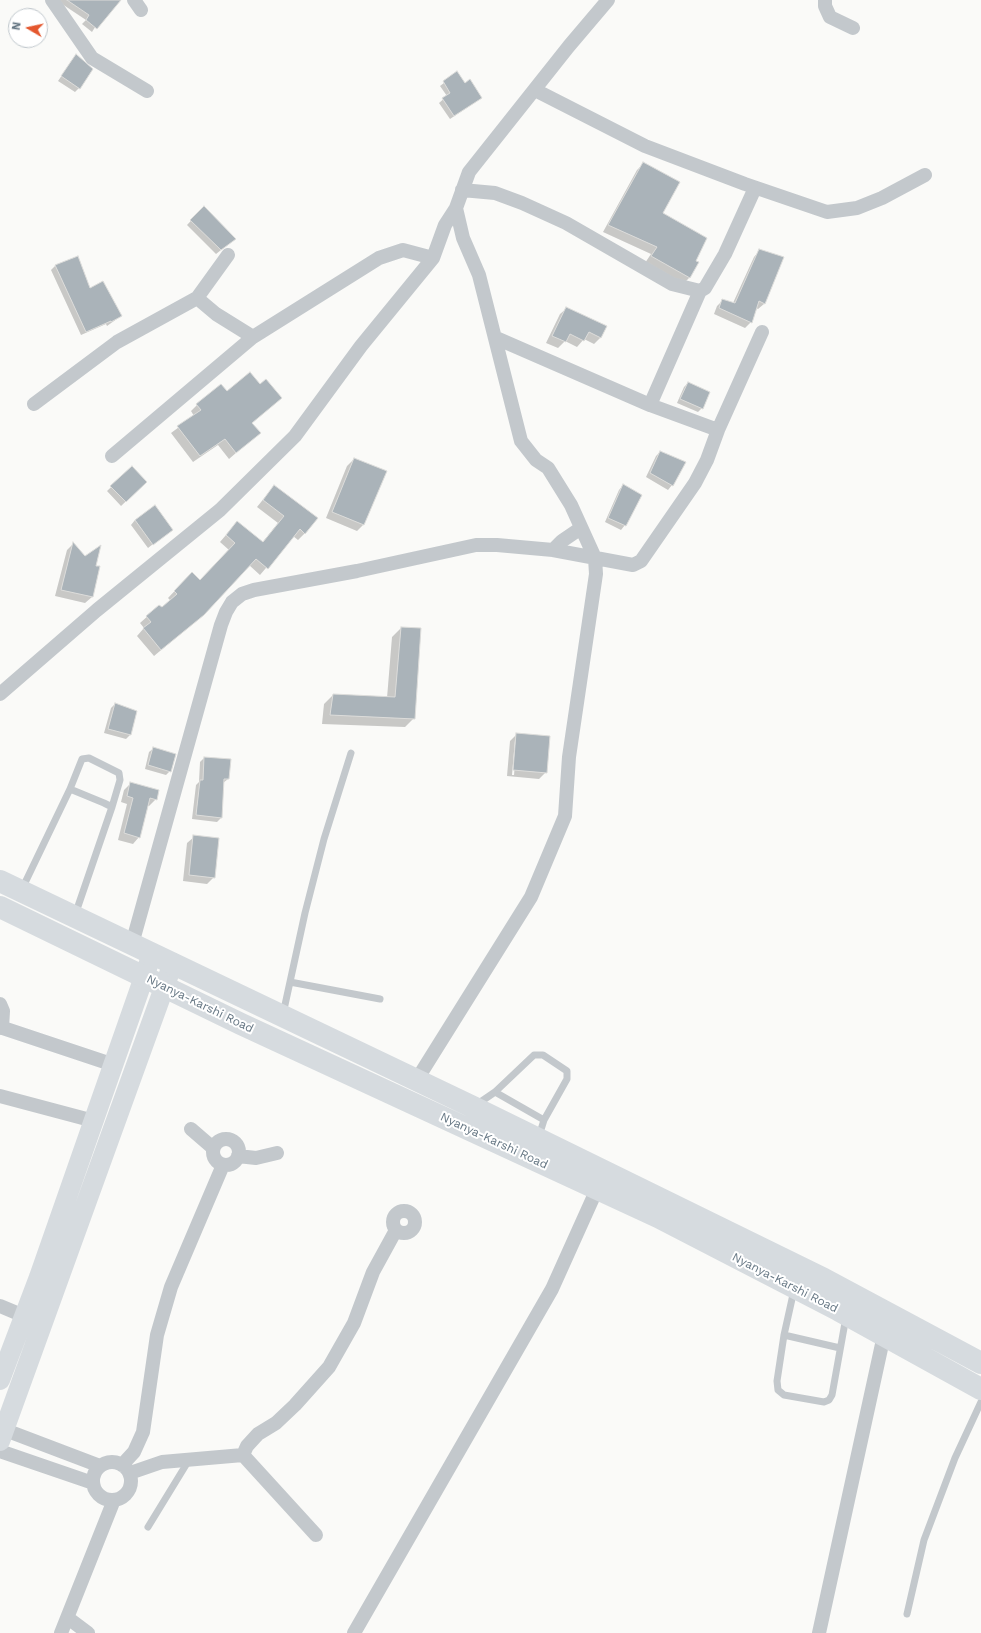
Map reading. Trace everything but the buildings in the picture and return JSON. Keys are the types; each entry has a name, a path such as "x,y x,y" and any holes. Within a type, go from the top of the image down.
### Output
{"main road":[{"name":"Nyanya-Karshi Road","path":"0,881 473,1107 597,1189 658,1217 795,1288 981,1389"},
{"name":"Nyanya-Karshi Road","path":"0,907 154,982 525,1141 824,1279 981,1363"}],"street":[{"path":"52,0 92,58 147,91"},
{"path":"0,694 97,610 220,510 295,436 361,346 434,258 445,225 456,208 469,172 476,162 608,0"},
{"path":"825,0 825,6 830,17 853,28"},
{"path":"535,90 645,146 755,188 827,212 858,208 882,198 925,175"},
{"path":"650,405 700,291 705,288 725,254 755,188"},
{"path":"462,190 495,193 522,203 566,223 672,284 700,291"},
{"path":"416,1081 531,897 565,816 569,758 596,574 595,558 571,504 548,468 536,460 521,441 479,275 463,238 456,208"},
{"path":"112,456 253,337 379,258 403,250 434,258"},
{"path":"34,404 116,342 198,298 228,255"},
{"path":"198,298 216,314 253,337"},
{"path":"132,944 177,789 221,625 232,602 242,594 254,590 357,571 476,545 497,545 553,550 633,565 641,561 695,483 707,460 718,430 762,332"},
{"path":"496,338 650,405 718,430"},
{"path":"553,550 562,541 581,528"},
{"path":"100,1466 2,1433 154,982 152,954"},
{"path":"0,1380 114,1065 154,982 173,963"},
{"path":"0,1004 3,1011 1,1028 114,1065"},
{"path":"0,1096 94,1121"},
{"path":"191,1129 213,1148"},
{"path":"222,1139 230,1139 237,1145 238,1156 232,1164 223,1165 215,1160 212,1152 215,1144 222,1139"},
{"path":"238,1156 256,1158 277,1153"},
{"path":"126,1469 143,1432 157,1334 171,1287 223,1165"},
{"path":"354,1633 552,1289 597,1189"},
{"path":"243,1454 247,1446 258,1434 276,1423 295,1405 329,1367 354,1323 373,1272 396,1230"},
{"path":"0,1306 24,1316"},
{"path":"819,1633 884,1335"},
{"path":"0,1451 93,1483"},
{"path":"126,1469 131,1479 125,1495 114,1500 108,1500 98,1494 93,1483 94,1475 100,1466 111,1462 126,1469 190,1458 243,1454"},
{"path":"243,1454 316,1535"},
{"path":"61,1633 114,1500"},
{"path":"68,1618 88,1633"}],"lane":[{"path":"283,1016 305,913 324,839 351,753"},
{"path":"21,891 70,789 82,759 89,758 119,773 120,780 74,917"},
{"path":"70,789 112,807"},
{"path":"290,982 380,999"},
{"path":"473,1107 495,1092 534,1055 543,1055 568,1071 567,1079 544,1120 525,1141"},
{"path":"495,1092 544,1120"},
{"path":"795,1288 784,1335 777,1380 778,1390 784,1395 824,1402 829,1400 832,1395 846,1315"},
{"path":"784,1335 840,1348"},
{"path":"907,1614 924,1540 954,1458 981,1402"},
{"path":"148,1527 190,1458"}]}
